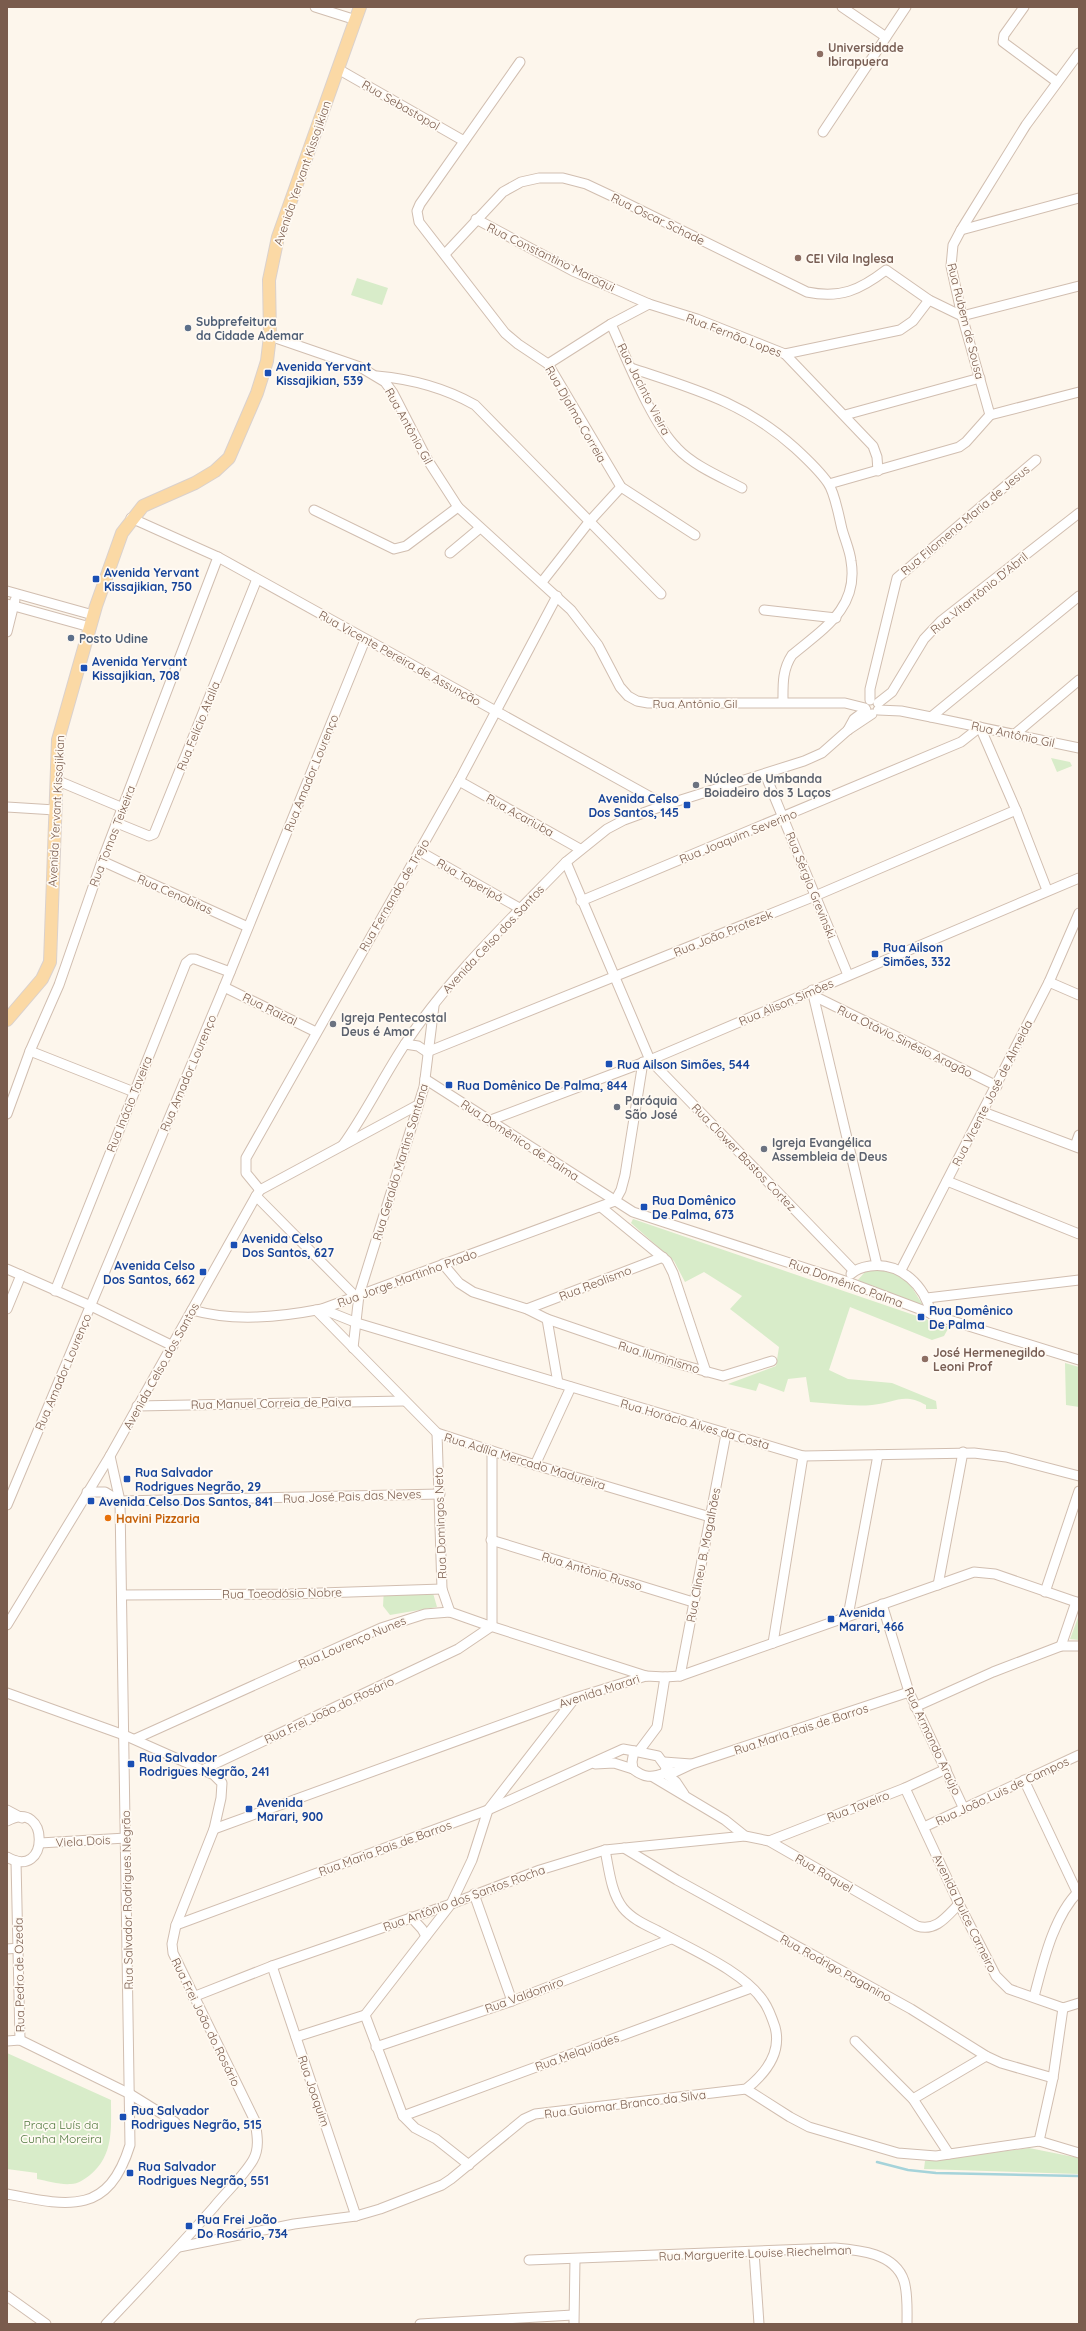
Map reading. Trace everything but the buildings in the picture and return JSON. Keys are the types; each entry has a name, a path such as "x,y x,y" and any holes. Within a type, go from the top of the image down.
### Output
{"main road":[{"name":"Avenida Yervant Kissajikian","path":"7,1020 42,979 50,962 56,780 60,726 112,558 122,533 142,506 195,482 215,471 229,458 257,393 267,361 270,336 269,280 278,237 360,7"}],"street":[{"path":"315,7 356,20"},
{"path":"842,7 886,37"},
{"path":"823,132 906,7"},
{"path":"1024,7 1004,35 1003,42 1057,82"},
{"name":"Rua Rubem de Sousa","path":"990,415 962,316 951,255 953,245 1026,125 1079,53"},
{"path":"464,141 520,62"},
{"name":"Rua Sebastopol","path":"338,69 464,141"},
{"name":"Rua Djalma Correia","path":"464,141 420,204 417,211 419,222 505,333 518,344 548,364 620,487 695,535"},
{"name":"Rua Oscar Schade","path":"445,254 476,219 503,192 521,182 539,178 563,178 586,184 807,292 821,295 856,290 886,270 929,300"},
{"path":"961,230 1079,198"},
{"name":"Rua Constantino Maroqui","path":"476,219 573,271 649,304"},
{"path":"786,354 900,330 913,321 929,300 962,316 1079,286"},
{"path":"548,364 611,324 649,304"},
{"name":"Rua Fernão Lopes","path":"649,304 697,319 786,354 845,415 876,451 878,471"},
{"name":"Rua Jacinto Vieira","path":"611,324 631,368 660,425 677,449 693,461 742,488"},
{"name":"Rua Antônio Gil","path":"270,336 360,367 377,376 393,393 427,459 458,508 557,596 586,628 620,687 628,696 637,701 669,704 783,702 845,703 854,701 872,705 893,707 901,711 931,716 1079,749"},
{"path":"631,368 718,397 748,412 780,435 809,460 829,484 852,562 851,585 847,600 836,618 792,655 787,662 784,672 783,702"},
{"path":"377,376 407,379 459,396 475,405 661,594"},
{"path":"845,415 980,378"},
{"path":"829,484 959,447 966,442 990,415 1079,392"},
{"name":"Rua Filomena Maria de Jesus","path":"872,705 874,675 897,578 1036,460"},
{"path":"542,582 589,522 620,487"},
{"path":"314,510 394,549 406,546 458,508"},
{"name":"Rua Vitantônio D'Abril","path":"872,705 888,689 894,686 924,639 941,621 1079,513"},
{"name":"Rua Vicente Pereira de Assunção","path":"132,518 218,557 365,640 665,805"},
{"path":"450,553 480,528"},
{"name":"Rua Tomas Teixeira","path":"7,1114 30,1051 59,985 102,861 218,557"},
{"name":"Rua Felício Atalla","path":"117,823 149,836 154,834 257,579"},
{"path":"7,591 92,621"},
{"path":"7,632 10,605 17,594"},
{"name":"Rua Fernando de Trejo","path":"357,1296 258,1193 246,1173 246,1158 459,781 557,596"},
{"path":"931,716 1079,596"},
{"path":"10,605 92,621"},
{"path":"764,610 836,618"},
{"name":"Rua Amador Lourenço","path":"7,1505 224,987 365,640"},
{"path":"1015,734 1079,680"},
{"name":"Avenida Celso dos Santos","path":"7,1625 11,1611 110,1456 258,1193 343,1145 405,1044 434,1004 467,965 566,862 580,849 615,824 665,805 765,774 804,761 822,753 848,730 854,719 872,705"},
{"path":"980,727 1016,810 1047,890"},
{"name":"Rua Joaquim Severino","path":"581,901 783,818 961,742 980,727"},
{"name":"Rua Sérgio Grevinski","path":"765,774 848,975"},
{"path":"56,780 123,808"},
{"name":"Rua Acariuba","path":"459,781 580,849"},
{"path":"7,807 55,810"},
{"name":"Rua João Protezek","path":"427,1052 816,896 1016,810"},
{"name":"Rua Taperipá","path":"419,851 521,909"},
{"name":"Rua Cenobitas","path":"102,861 248,927"},
{"name":"Rua Clower Bastos Cortez","path":"566,862 647,1061 854,1271"},
{"name":"Rua Alison Simões","path":"491,1120 647,1061 813,993 848,975 1047,890 1079,878"},
{"name":"Rua Vicente José de Almeida","path":"901,1270 997,1086 1049,982 1079,913"},
{"name":"Rua Inácio Taveira","path":"55,1291 186,962 194,959 230,972"},
{"path":"42,979 59,985"},
{"path":"1049,982 1079,995"},
{"name":"Rua Raizal","path":"224,987 316,1032"},
{"path":"813,993 877,1265"},
{"name":"Rua Otávio Sinésio Aragão","path":"813,993 997,1086"},
{"name":"Rua Geraldo Martins Santana","path":"353,1348 357,1323 357,1296 425,1079 427,1052 434,1004"},
{"path":"405,1044 418,1046 427,1052"},
{"path":"30,1051 134,1092"},
{"path":"615,1201 621,1190 647,1061"},
{"name":"Rua Domênico de Palma","path":"425,1079 615,1201"},
{"path":"343,1145 416,1106"},
{"path":"983,1112 1077,1147 1079,1135"},
{"path":"947,1181 1079,1234"},
{"name":"Rua Jorge Martinho Prado","path":"192,1310 223,1317 236,1318 319,1309 615,1201"},
{"name":"Rua Domênico Palma","path":"615,1201 633,1212 845,1281 931,1314 1079,1360"},
{"path":"601,1207 663,1257 673,1273 706,1372"},
{"name":"Rua Realismo","path":"527,1309 663,1257"},
{"name":"Rua Iluminismo","path":"443,1264 459,1283 473,1292 527,1309 547,1319 642,1352 706,1372 729,1376 772,1361"},
{"path":"845,1281 854,1271 877,1265 901,1270 927,1298 931,1314"},
{"path":"7,1269 91,1306 173,1346"},
{"path":"7,1309 21,1275"},
{"path":"927,1298 1079,1280"},
{"name":"Rua Horácio Alves da Costa","path":"319,1309 357,1323 804,1456 963,1452 1006,1457 1079,1476"},
{"name":"Rua Adília Mercado Madureira","path":"319,1309 353,1348 437,1433 535,1465 710,1517"},
{"path":"547,1319 558,1383"},
{"path":"535,1465 571,1387"},
{"name":"Rua Manuel Correia de Paiva","path":"137,1406 404,1401"},
{"name":"Rua Domingos Neto","path":"437,1433 442,1589 450,1612"},
{"name":"Rua Clineu B. Magalhães","path":"680,1676 726,1434"},
{"path":"492,1451 492,1626"},
{"path":"938,1585 963,1452"},
{"path":"848,1616 878,1455"},
{"name":"Rua Salvador Rodrigues Negrão","path":"7,2194 63,2204 88,2200 114,2182 124,2166 130,2145 120,1501 110,1456"},
{"path":"773,1643 804,1456"},
{"path":"1045,1592 1079,1491"},
{"path":"87,1492 105,1492 120,1501"},
{"name":"Rua José Pais das Neves","path":"120,1501 440,1494"},
{"name":"Rua Antônio Russo","path":"491,1540 693,1602"},
{"name":"Avenida Marari","path":"214,1829 575,1698 646,1676 680,1676 882,1604 980,1571 995,1574 1077,1602"},
{"name":"Rua Toeodósio Nobre","path":"122,1595 295,1594 442,1589"},
{"path":"1060,1646 1077,1602"},
{"name":"Rua Armando Araújo","path":"882,1604 909,1692 964,1809"},
{"name":"Rua Lourenço Nunes","path":"135,1739 381,1628 410,1617 450,1612 646,1676"},
{"name":"Rua Frei João do Rosário","path":"202,1770 458,1648 492,1626"},
{"path":"916,1707 993,1672 1060,1646 1079,1646"},
{"path":"633,1769 632,1762 636,1751 657,1728 665,1677"},
{"name":"Rua Maria Pais de Barros","path":"176,1925 488,1810 623,1749 658,1756 666,1769 692,1764 909,1692"},
{"path":"7,1693 135,1739 202,1770"},
{"path":"296,2037 365,2014 451,1904 472,1860 488,1810 575,1698"},
{"name":"Rua João Luis de Campos","path":"924,1827 1079,1755"},
{"name":"Rua Maria Pais de Barros","path":"590,1764 614,1763 633,1769 642,1776 653,1777"},
{"path":"653,1777 666,1769"},
{"name":"Rua Raquel","path":"666,1769 686,1797"},
{"name":"Rua Taveiro","path":"769,1841 905,1788 946,1769"},
{"name":"Rua Frei João do Rosário","path":"106,2324 179,2247 253,2160 257,2149 258,2136 255,2121 173,1953 172,1944 176,1925 214,1829 222,1794 222,1783 214,1775 202,1770"},
{"name":"Rua Raquel","path":"653,1777 725,1820 745,1836 769,1841 917,1926 928,1929 935,1926 959,1904"},
{"path":"1024,1780 1078,1891 1060,1919 1049,1943 1034,1997"},
{"name":"Avenida Dulce Carneiro","path":"905,1788 959,1904 996,1976 1009,1989 1063,2008"},
{"path":"7,1810 36,1826 40,1843 32,1857 10,1859"},
{"path":"7,1821 22,1818"},
{"name":"Rua Antônio dos Santos Rocha","path":"194,1997 272,1966 451,1904 540,1870 605,1850 745,1836"},
{"name":"Viela Dois","path":"40,1843 126,1838"},
{"name":"Rua Rodrigo Paganino","path":"624,1848 677,1880 911,2009 986,2056 1001,2063 1054,2078"},
{"path":"605,1850 613,1887 623,1908 632,1916 718,1965 752,1988 769,2009 776,2033 776,2045 771,2062 764,2073 746,2089 790,2117 818,2130 898,2153 925,2157 1039,2141 1079,2152"},
{"name":"Rua Pedro de Ozeda","path":"10,1859 19,1948 20,2040"},
{"path":"474,1894 512,2001"},
{"path":"411,1918 422,1929 426,1936"},
{"name":"Rua Valdomiro","path":"376,2047 512,2001 671,1939"},
{"path":"7,1949 19,1948"},
{"name":"Rua Joaquim","path":"272,1966 356,2216"},
{"name":"Rua Melquíades","path":"403,2116 752,1988"},
{"path":"1039,2141 1054,2078 1063,2008 1079,2003"},
{"path":"365,2014 376,2047 403,2116 416,2128 436,2139 469,2165"},
{"path":"7,2041 20,2040 130,2094 175,2122"},
{"path":"855,2041 914,2099 950,2154"},
{"path":"914,2099 986,2056"},
{"name":"Rua Guiomar Branco da Silva","path":"179,2247 294,2224 356,2216 442,2185 469,2165 520,2122 535,2114 746,2089"},
{"name":"Rua Marguerite Louise Riechelman","path":"529,2260 835,2248 860,2250 886,2260 898,2270 904,2281 908,2324"},
{"path":"754,2252 759,2324"},
{"path":"420,2324 574,2320 575,2259"},
{"path":"7,2296 46,2324"}],"green space":[{"path":"357,278 388,288 382,305 351,295"},
{"path":"1051,758 1070,762 1072,766 1057,772"},
{"path":"633,1219 949,1327 944,1336 932,1340 850,1307 829,1370 848,1379 892,1383 936,1401 937,1409 926,1409 926,1405 911,1399 899,1399 880,1404 864,1405 810,1402 806,1377 788,1379 784,1392 759,1383 756,1391 728,1384 776,1366 779,1347 730,1309 742,1296 704,1272 685,1282 674,1261 631,1223"},
{"path":"873,1269 890,1270 908,1281 924,1307 857,1281 865,1272"},
{"path":"1065,1363 1079,1367 1079,1407 1066,1405"},
{"path":"431,1586 437,1607 390,1615 383,1606 384,1588"},
{"path":"1079,1615 1079,1640 1070,1639"},
{"name":"Praça Luís da Cunha Moreira","path":"7,2053 111,2100 111,2131 107,2150 98,2167 84,2180 74,2184 58,2183 37,2179 37,2173 7,2169"},
{"path":"1029,2148 1079,2158 1079,2174 924,2169 925,2161"}],"waterway":[{"path":"877,2162 908,2170 936,2173 1079,2176"}],"place":[{"name":"Universidade Ibirapuera","path":"820,54"},
{"name":"CEI Vila Inglesa","path":"798,258"},
{"name":"Subprefeitura da Cidade Ademar","path":"188,328"},
{"name":"Avenida Yervant Kissajikian, 539","path":"268,373"},
{"name":"Avenida Yervant Kissajikian, 750","path":"96,579"},
{"name":"Posto Udine","path":"71,638"},
{"name":"Avenida Yervant Kissajikian, 708","path":"84,668"},
{"name":"Núcleo de Umbanda Boiadeiro dos 3 Laços","path":"696,785"},
{"name":"Avenida Celso Dos Santos, 145","path":"687,805"},
{"name":"Rua Ailson Simões, 332","path":"875,954"},
{"name":"Igreja Pentecostal Deus é Amor","path":"333,1024"},
{"name":"Rua Ailson Simões, 544","path":"609,1064"},
{"name":"Rua Domênico De Palma, 844","path":"449,1085"},
{"name":"Paróquia São José","path":"617,1107"},
{"name":"Igreja Evangélica Assembleia de Deus","path":"764,1149"},
{"name":"Rua Domênico De Palma, 673","path":"644,1207"},
{"name":"Avenida Celso Dos Santos, 627","path":"234,1245"},
{"name":"Avenida Celso Dos Santos, 662","path":"203,1272"},
{"name":"Rua Domênico De Palma","path":"921,1317"},
{"name":"José Hermenegildo Leoni Prof","path":"925,1359"},
{"name":"Rua Salvador Rodrigues Negrão, 29","path":"127,1479"},
{"name":"Avenida Celso Dos Santos, 841","path":"91,1501"},
{"name":"Havini Pizzaria","path":"108,1518"},
{"name":"Avenida Marari, 466","path":"831,1619"},
{"name":"Rua Salvador Rodrigues Negrão, 241","path":"131,1764"},
{"name":"Avenida Marari, 900","path":"249,1809"},
{"name":"Rua Salvador Rodrigues Negrão, 515","path":"123,2117"},
{"name":"Rua Salvador Rodrigues Negrão, 551","path":"130,2173"},
{"name":"Rua Frei João Do Rosário, 734","path":"189,2226"}]}
